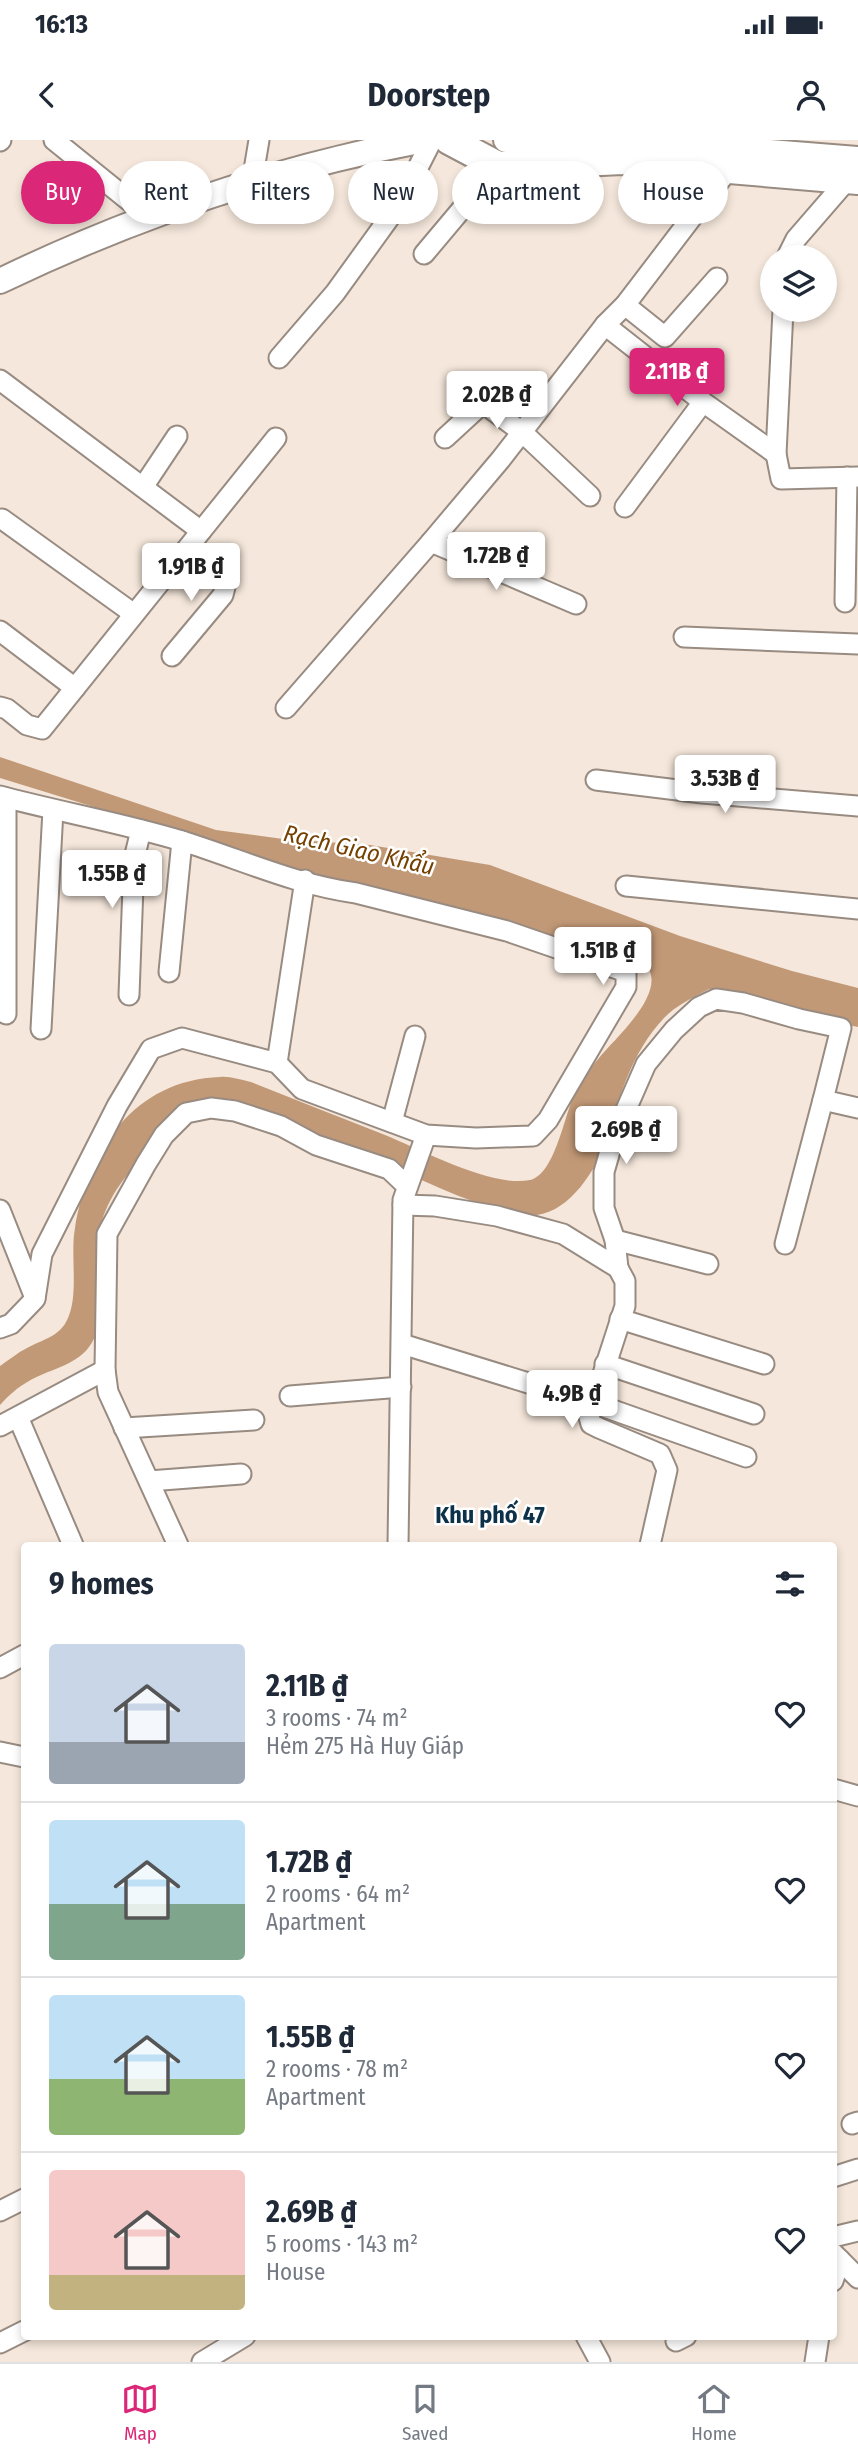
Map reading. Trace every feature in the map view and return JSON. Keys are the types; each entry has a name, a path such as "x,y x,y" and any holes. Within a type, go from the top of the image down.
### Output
{"highway":[{"path":"449,140 502,153 633,161"},
{"path":"728,170 855,173"}],"main road":[{"path":"502,153 519,142 572,140 669,144 855,173"},
{"path":"334,161 414,141"},
{"path":"0,281 130,224"}],"street":[{"path":"54,140 119,193"},
{"path":"255,161 258,140"},
{"path":"279,358 335,293 400,203 432,140"},
{"path":"424,254 502,153"},
{"path":"793,245 855,173"},
{"path":"286,708 431,542 625,305 687,224"},
{"path":"625,305 665,337 717,278"},
{"path":"782,322 776,454 781,479 853,477 845,602"},
{"path":"606,325 702,402 776,454"},
{"path":"0,380 201,531"},
{"path":"625,507 702,402"},
{"path":"445,438 483,403 522,432 590,496"},
{"path":"143,487 177,436"},
{"path":"0,707 7,709 27,725 43,729 276,438"},
{"path":"2,519 134,614"},
{"path":"431,542 576,604"},
{"path":"172,656 223,595 225,587 221,579 184,552"},
{"path":"0,631 75,688"},
{"path":"684,637 858,644"},
{"path":"596,780 702,793 858,806"},
{"path":"0,1328 11,1324 35,1299 42,1254 117,1106 151,1049 183,1038 277,1063 302,1088 392,1122 424,1138 533,1136 548,1120 626,987 626,972 507,931 338,890 265,870 182,841 3,797 6,1014"},
{"path":"41,1029 53,810"},
{"path":"129,995 134,859 141,830"},
{"path":"170,972 182,841"},
{"path":"277,1063 305,880"},
{"path":"626,886 858,909"},
{"path":"651,1542 667,1469 660,1454 591,1424 589,1417 625,1306 625,1281 618,1268 615,1240 604,1208 604,1172 614,1137 646,1063 674,1030 699,1007 716,999 743,1003 850,1031 823,1100 785,1244"},
{"path":"392,1122 415,1036"},
{"path":"823,1100 858,1108"},
{"path":"177,1542 108,1392 105,1370 107,1234 158,1144 186,1113 211,1108 235,1111 281,1126 316,1145 389,1169 405,1196 435,1206 497,1216 563,1234 618,1268"},
{"path":"398,1542 405,1196 424,1138"},
{"path":"0,1210 35,1299"},
{"path":"615,1240 708,1265"},
{"path":"621,1319 764,1364"},
{"path":"402,1344 593,1403 746,1457"},
{"path":"605,1364 754,1414"},
{"path":"0,1426 105,1370"},
{"path":"290,1396 401,1387"},
{"path":"18,1417 72,1542"},
{"path":"124,1428 254,1420"},
{"path":"149,1481 241,1474"},
{"path":"0,1668 21,1657"},
{"path":"0,1752 21,1756"},
{"path":"837,1790 858,1796"},
{"path":"837,2176 858,2169"},
{"path":"0,2211 21,2200"},
{"path":"837,2236 858,2231"},
{"path":"837,2257 858,2278"},
{"path":"0,2343 21,2332"},
{"path":"202,2362 238,2340"},
{"path":"588,2340 600,2362"}],"water":[{"name":"Rạch Giao Khẩu","path":"0,757 216,830 283,839 370,845 490,865 680,936 792,971 858,988 858,1027 815,1018 771,1000 709,989 685,1002 664,1018 635,1060 602,1152 588,1176 560,1206 537,1215 498,1210 439,1188 334,1140 274,1120 212,1105 135,1166 108,1204 100,1227 96,1254 99,1324 89,1347 69,1363 25,1383 0,1405 0,1366 23,1350 56,1333 68,1318 74,1286 75,1228 81,1199 104,1147 120,1124 140,1106 163,1091 190,1081 232,1078 251,1082 477,1173 514,1181 530,1180 546,1168 573,1098 595,1062 637,1014 650,988 651,976 646,965 631,957 600,953 265,869 159,827 0,778"}],"district":[{"name":"Khu phố 47","path":"490,1515"}]}
